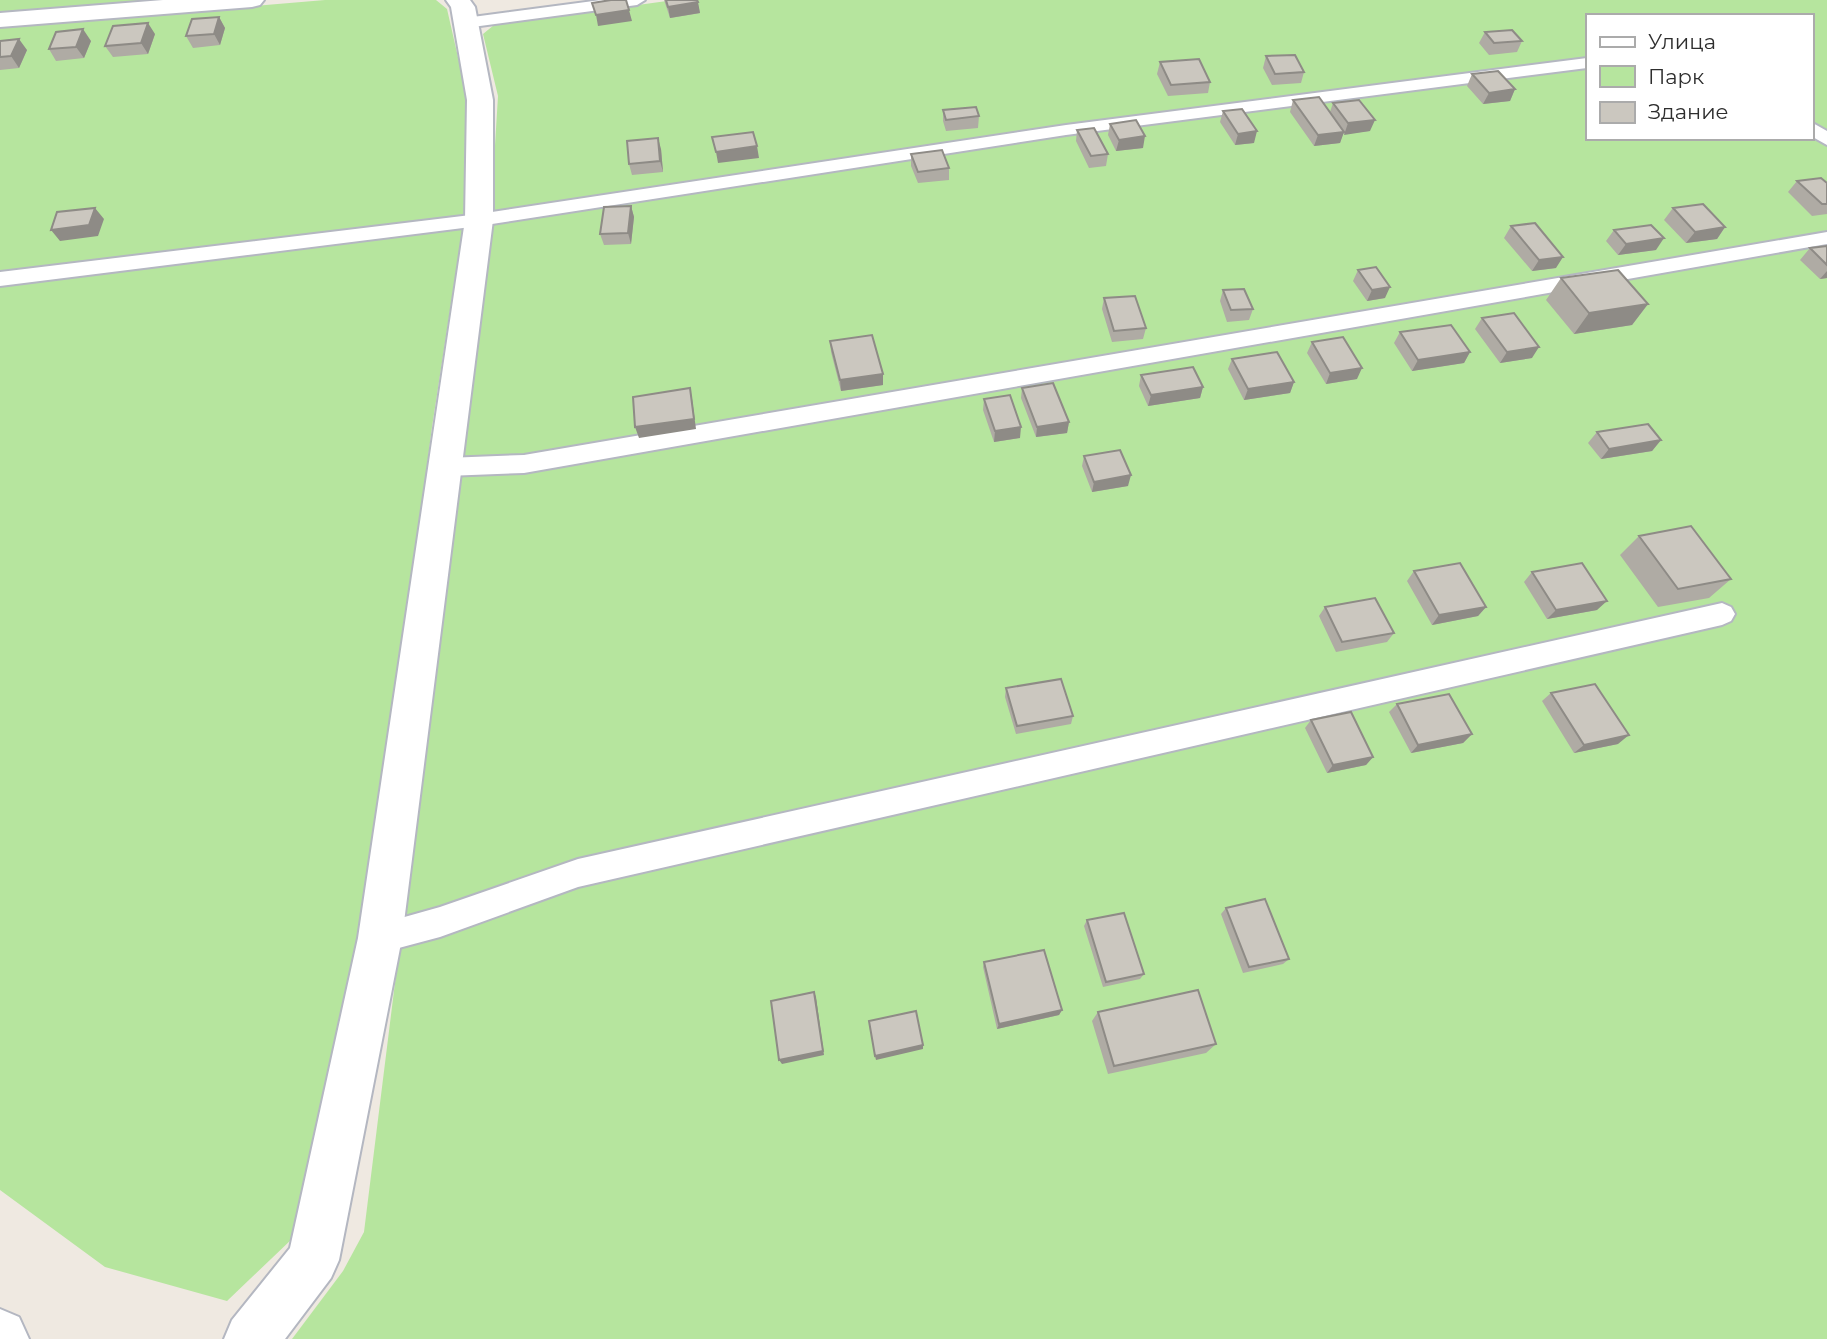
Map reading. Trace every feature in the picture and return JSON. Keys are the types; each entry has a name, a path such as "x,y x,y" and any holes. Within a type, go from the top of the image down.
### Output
{"street":[{"path":"0,20 94,6 252,0"},
{"path":"251,1339 313,1260 380,937 479,220 480,100 462,11"}],"lane":[{"path":"462,11 637,0"},
{"path":"0,279 479,220 1066,130 1586,63"},
{"path":"1813,129 1827,140"},
{"path":"446,467 524,464 1827,238"},
{"path":"380,937 440,922 578,873 1722,614"}],"green space":[{"path":"0,0 184,0 0,14"},
{"path":"325,0 436,0 447,9 468,101 465,213 432,427 365,949 293,1238 227,1301 105,1267 0,1190 0,28"},
{"path":"674,0 1827,0 1827,1339 292,1339 343,1271 364,1232 491,211 498,96 483,34 494,25"}],"building":[{"path":"626,0 629,10 596,15 592,3"},
{"path":"666,0 697,0 698,2 668,7"},
{"path":"219,17 214,34 186,36 192,19"},
{"path":"148,23 141,43 105,46 113,26"},
{"path":"83,29 76,47 49,49 56,32"},
{"path":"1512,30 1522,41 1494,43 1485,32"},
{"path":"19,39 11,56 0,57 0,41"},
{"path":"1295,55 1304,72 1275,74 1266,56"},
{"path":"1199,59 1210,82 1171,85 1160,62"},
{"path":"1498,71 1515,89 1489,93 1472,74"},
{"path":"1319,97 1344,132 1318,135 1293,100"},
{"path":"1359,100 1375,120 1348,123 1333,103"},
{"path":"976,107 979,116 946,120 943,110"},
{"path":"1242,109 1257,131 1238,134 1223,111"},
{"path":"1136,120 1145,136 1119,140 1110,124"},
{"path":"1094,128 1108,154 1091,156 1077,130"},
{"path":"753,132 757,146 716,152 712,137"},
{"path":"658,138 660,161 629,164 627,141"},
{"path":"942,150 949,168 918,172 911,154"},
{"path":"1821,178 1827,183 1827,204 1822,204 1797,181"},
{"path":"1703,204 1725,227 1695,232 1673,208"},
{"path":"631,206 628,233 600,234 604,207"},
{"path":"95,208 89,225 51,230 57,212"},
{"path":"1535,223 1563,257 1539,260 1511,226"},
{"path":"1651,225 1664,238 1626,244 1614,230"},
{"path":"1827,246 1827,265 1810,248"},
{"path":"1376,267 1390,287 1372,290 1358,270"},
{"path":"1618,270 1648,304 1589,313 1561,278"},
{"path":"1244,289 1253,309 1231,310 1223,290"},
{"path":"1135,296 1146,328 1114,331 1104,298"},
{"path":"1514,313 1539,347 1507,352 1482,318"},
{"path":"1451,325 1470,352 1418,360 1400,332"},
{"path":"872,335 883,374 840,380 830,341"},
{"path":"1343,337 1362,368 1330,373 1312,342"},
{"path":"1277,352 1294,382 1248,389 1232,359"},
{"path":"1193,367 1203,387 1151,395 1141,375"},
{"path":"1053,383 1069,422 1037,427 1022,388"},
{"path":"690,388 694,419 635,427 633,397"},
{"path":"1010,395 1021,427 995,431 984,399"},
{"path":"1648,424 1661,440 1609,449 1597,432"},
{"path":"1120,450 1131,475 1094,482 1084,456"},
{"path":"1691,526 1731,579 1678,589 1639,536"},
{"path":"1460,563 1486,607 1439,615 1414,571"},
{"path":"1582,563 1607,601 1556,610 1532,572"},
{"path":"1375,598 1394,633 1342,642 1325,607"},
{"path":"1061,679 1073,716 1017,726 1006,688"},
{"path":"1595,684 1629,735 1584,745 1551,693"},
{"path":"1449,694 1472,734 1418,745 1397,704"},
{"path":"1351,712 1373,757 1333,765 1311,720"},
{"path":"1265,899 1289,959 1249,967 1226,908"},
{"path":"1124,913 1144,974 1106,982 1087,920"},
{"path":"1044,950 1062,1010 999,1024 984,962"},
{"path":"1198,990 1216,1044 1114,1066 1098,1012"},
{"path":"814,992 823,1051 779,1060 771,1001"},
{"path":"916,1011 923,1045 875,1056 869,1021"}]}
